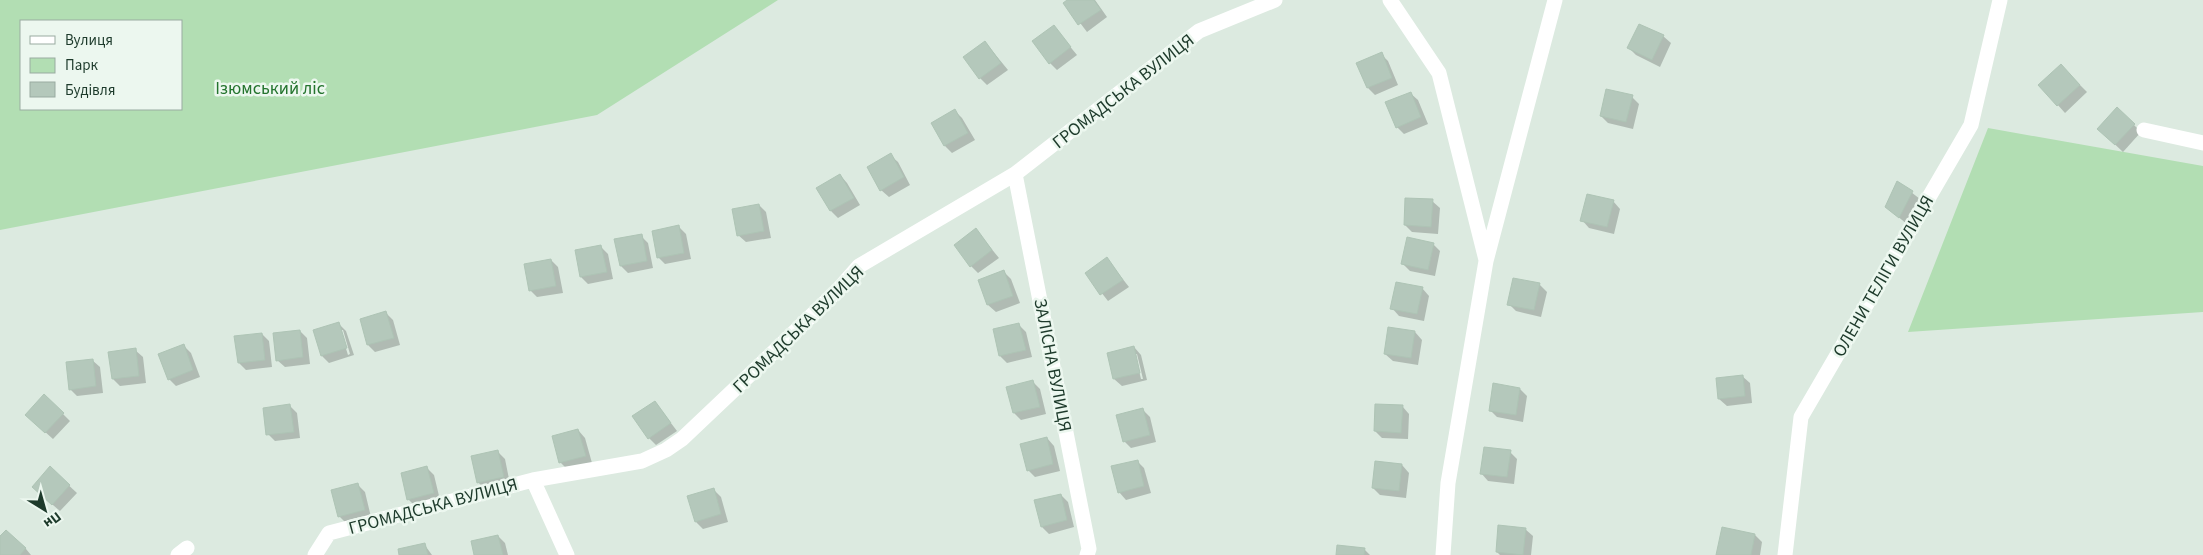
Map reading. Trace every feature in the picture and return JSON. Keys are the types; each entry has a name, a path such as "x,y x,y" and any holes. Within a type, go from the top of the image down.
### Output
{"street":[{"name":"ГРОМАДСЬКА ВУЛИЦЯ","path":"315,555 329,533 533,480 642,462 666,450 682,439 758,368 837,291 859,266 1015,174 1199,31 1276,0"},
{"path":"1390,0 1439,73 1486,261"},
{"path":"1443,555 1448,483 1486,261 1556,0"},
{"name":"ОЛЕНИ ТЕЛІГИ ВУЛИЦЯ","path":"1785,555 1801,417 1971,125 2000,0"},
{"path":"2144,130 2203,143"},
{"name":"ЗАЛІСНА ВУЛИЦЯ","path":"1015,174 1090,549 1087,555"},
{"path":"533,480 567,555"}],"green space":[{"name":"Ізюмський ліс","path":"0,0 778,0 597,115 0,230"},
{"path":"1988,128 2203,166 2203,312 1908,332"}],"building":[{"path":"1067,0 1094,0 1101,10 1078,25 1063,3"},
{"path":"1639,24 1664,35 1652,60 1627,48"},
{"path":"1054,25 1071,47 1049,64 1032,41"},
{"path":"985,41 1001,63 979,79 963,57"},
{"path":"1382,52 1392,78 1367,88 1356,63"},
{"path":"2061,64 2080,85 2057,106 2038,85"},
{"path":"1606,89 1633,95 1626,122 1600,116"},
{"path":"1411,92 1421,117 1396,128 1385,102"},
{"path":"2117,107 2135,124 2115,145 2097,129"},
{"path":"955,109 968,133 944,146 931,123"},
{"path":"891,153 904,177 880,191 867,167"},
{"path":"840,174 854,198 830,211 816,188"},
{"path":"1897,181 1913,191 1899,218 1885,207"},
{"path":"1587,194 1614,200 1607,227 1580,221"},
{"path":"1405,198 1433,199 1431,227 1404,225"},
{"path":"759,204 764,231 737,236 732,209"},
{"path":"679,225 684,253 657,258 652,231"},
{"path":"976,228 992,250 970,267 954,245"},
{"path":"642,234 647,261 620,266 614,239"},
{"path":"1407,237 1434,243 1428,270 1401,264"},
{"path":"601,245 607,272 580,277 575,250"},
{"path":"1107,257 1123,280 1100,295 1085,273"},
{"path":"551,259 556,286 529,291 524,264"},
{"path":"1004,270 1013,296 987,305 978,280"},
{"path":"1513,278 1540,283 1534,310 1507,305"},
{"path":"1396,282 1423,287 1417,314 1390,309"},
{"path":"386,311 394,338 367,345 360,319"},
{"path":"339,322 347,348 321,356 313,330"},
{"path":"1019,323 1026,350 999,356 993,329"},
{"path":"1388,327 1415,331 1411,358 1384,354"},
{"path":"300,330 303,357 276,361 273,333"},
{"path":"262,333 265,360 238,363 234,336"},
{"path":"184,344 193,370 168,380 158,354"},
{"path":"1134,346 1140,373 1113,379 1107,353"},
{"path":"136,348 139,376 112,379 108,352"},
{"path":"93,359 96,386 69,390 66,362"},
{"path":"1743,375 1745,396 1718,399 1716,378"},
{"path":"1033,380 1040,407 1013,413 1006,387"},
{"path":"1493,383 1520,388 1516,415 1489,411"},
{"path":"44,394 64,413 45,433 25,415"},
{"path":"655,401 671,423 648,439 632,416"},
{"path":"290,404 294,432 266,435 263,408"},
{"path":"1375,404 1403,405 1401,433 1374,431"},
{"path":"1143,408 1150,435 1123,442 1116,415"},
{"path":"578,429 586,456 559,463 552,436"},
{"path":"1047,437 1053,464 1027,471 1020,444"},
{"path":"1484,447 1511,450 1507,477 1480,474"},
{"path":"498,450 504,477 477,483 471,456"},
{"path":"1138,460 1144,486 1118,493 1111,466"},
{"path":"1375,461 1402,464 1399,491 1372,488"},
{"path":"50,466 70,485 52,505 32,487"},
{"path":"427,466 434,493 407,500 401,473"},
{"path":"358,483 365,510 338,517 331,490"},
{"path":"714,488 721,514 695,522 687,496"},
{"path":"1061,494 1067,520 1041,527 1034,500"},
{"path":"1498,525 1526,528 1523,555 1496,552"},
{"path":"1722,527 1755,534 1751,555 1716,555"},
{"path":"6,530 26,548 20,555 0,555 0,536"},
{"path":"498,535 503,555 474,555 471,541"},
{"path":"425,543 428,555 399,555 398,549"},
{"path":"1337,545 1365,548 1364,555 1336,555"}]}
